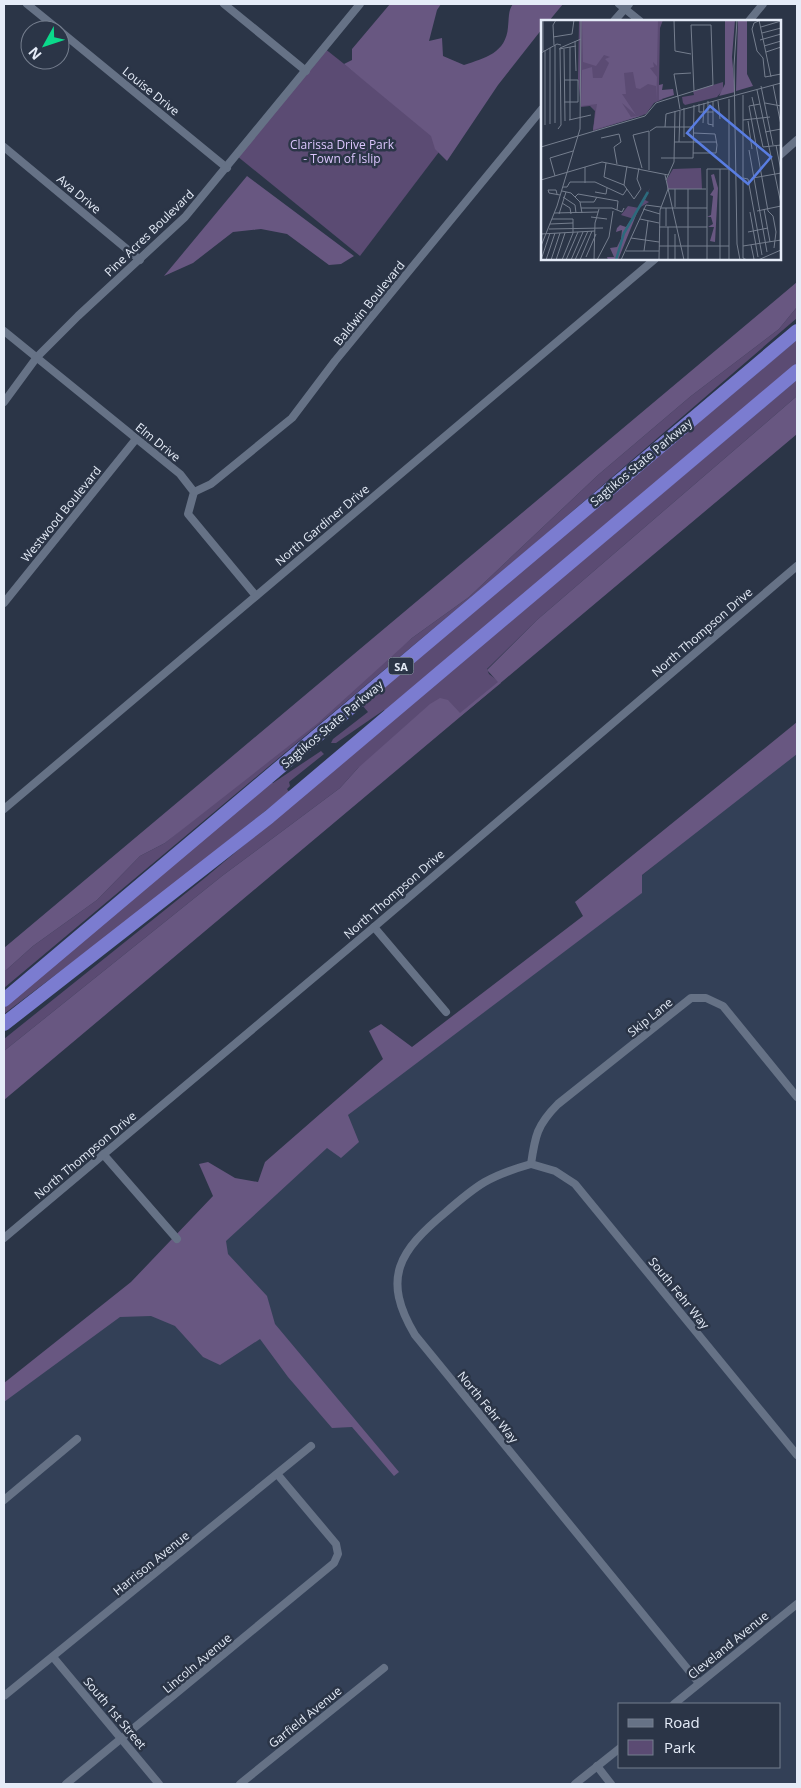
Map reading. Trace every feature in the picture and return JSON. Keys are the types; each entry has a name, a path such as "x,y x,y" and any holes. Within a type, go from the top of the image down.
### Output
{"highway":[{"name":"Sagtikos State Parkway","path":"4,1000 797,331"},
{"name":"SA","path":"4,1024 184,885 292,798 797,371"}],"street":[{"name":"Louise Drive","path":"27,4 47,20"},
{"path":"224,4 306,71"},
{"name":"Pine Acres Boulevard","path":"4,402 37,357 78,316 186,217 360,4"},
{"path":"750,20 763,4"},
{"path":"615,20 624,5 639,20"},
{"name":"Louise Drive","path":"70,39 227,168"},
{"name":"Baldwin Boulevard","path":"194,492 211,484 292,418 342,353 541,110"},
{"path":"781,154 797,140"},
{"name":"Ava Drive","path":"4,146 140,260"},
{"name":"North Gardiner Drive","path":"4,809 654,260"},
{"name":"Elm Drive","path":"4,331 180,474 194,492"},
{"name":"Westwood Boulevard","path":"4,603 136,439"},
{"path":"194,492 188,514 256,596"},
{"name":"North Thompson Drive","path":"4,1238 797,566"},
{"path":"374,926 446,1012"},
{"name":"Skip Lane","path":"531,1164 535,1135 543,1119 558,1104 691,998 706,998 723,1006 797,1097"},
{"path":"103,1154 177,1239"},
{"name":"South Fehr Way","path":"531,1164 555,1171 575,1184 797,1454"},
{"name":"North Fehr Way","path":"531,1164 499,1173 479,1183 419,1234 406,1251 400,1265 398,1300 404,1318 415,1335 700,1683"},
{"path":"4,1500 76,1438"},
{"name":"Harrison Avenue","path":"4,1696 278,1475 311,1446"},
{"name":"Lincoln Avenue","path":"66,1784 122,1740 334,1564 338,1554 336,1544 278,1475"},
{"name":"Cleveland Avenue","path":"675,1703 797,1604"},
{"name":"South 1st Street","path":"52,1657 159,1784"},
{"name":"Garfield Avenue","path":"240,1784 384,1668"},
{"path":"575,1784 618,1750"},
{"path":"597,1766 611,1784"}],"shaded area":[{"path":"390,4 441,4 437,10 429,41 442,38 443,56 464,65 487,57 499,49 506,36 509,12 513,4 563,4 550,20 541,20 541,30 498,85 447,161 435,149 431,136 344,64 352,60 352,49"},
{"path":"247,176 354,256 341,264 329,265 287,234 261,229 233,232 193,263 164,276"},
{"path":"797,282 797,307 779,329 691,396 598,475 469,597 412,638 318,723 165,843 140,856 97,900 33,946 4,972 4,948"},
{"path":"797,396 797,434 4,1100 4,1051 222,876 340,788 358,768 430,704 440,698 448,700 460,713 498,682 487,670 537,620"},
{"path":"797,722 797,754 642,875 642,893 348,1115 359,1142 341,1158 327,1148 226,1241 228,1254 267,1296 275,1324 399,1472 394,1476 352,1427 332,1428 288,1377 260,1339 220,1365 203,1357 175,1326 151,1316 120,1317 4,1402 4,1383 131,1282 213,1196 199,1164 208,1162 235,1178 258,1182 265,1162 383,1059 369,1031 381,1024 412,1047 583,916 575,902"},
{"path":"797,749 797,1784 4,1784 4,1395"}],"green space":[{"name":"Clarissa Drive Park - Town of Islip","path":"324,48 445,144 360,256 237,156"},
{"path":"797,307 797,318 525,552 4,988 4,972 33,946 97,900 140,856 165,843 412,638 469,597 598,475 691,396 779,329"},
{"path":"797,340 797,364 386,712 384,710 336,743 331,743 333,739 368,712 362,705"},
{"path":"797,380 797,396 537,620 487,669 489,674 501,683 462,715 358,768 340,788 222,876 4,1051 4,1039 206,877"},
{"path":"321,751 324,754 289,782 290,786 287,789 289,792 145,907 4,1014 4,1005 270,783 273,783"}]}
